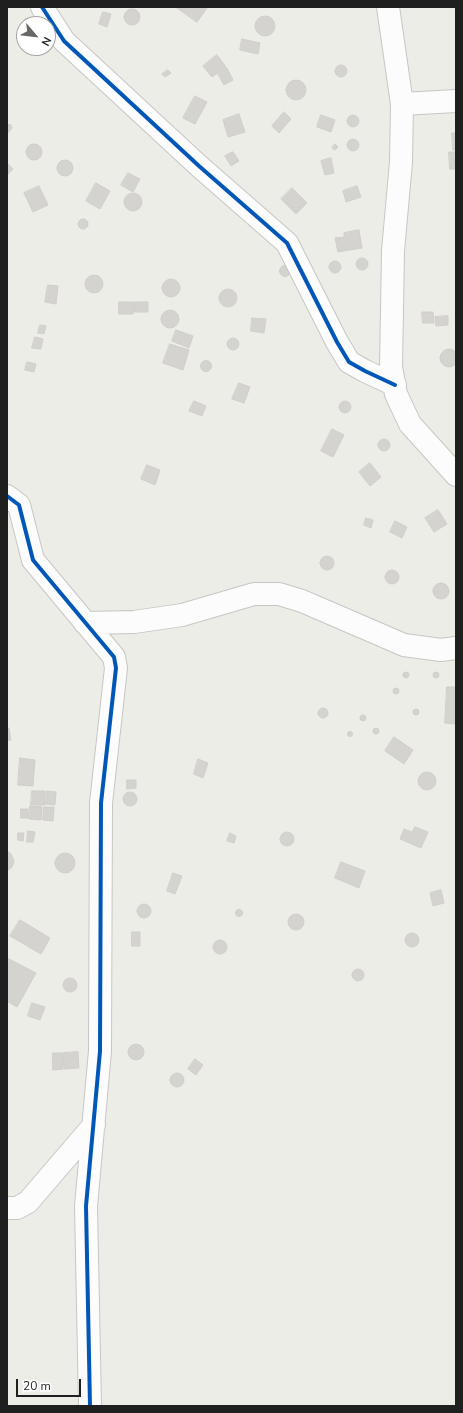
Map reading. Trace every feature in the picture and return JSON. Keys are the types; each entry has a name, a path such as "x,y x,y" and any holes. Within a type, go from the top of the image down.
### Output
{"street":[{"path":"42,7 64,41 199,166 287,243 337,342 349,362 395,385"},
{"path":"388,7 402,104 401,162 393,252 391,367 396,394 410,424 456,475"},
{"path":"402,104 456,102"},
{"path":"7,496 18,505 33,560 114,657 116,668 101,803 100,1051 86,1206 90,1406"},
{"path":"85,623 134,622 182,615 254,594 279,594 302,601 404,645 441,650 456,648"},
{"path":"7,1208 17,1208 28,1202 94,1125"}],"building":[{"path":"176,7 205,7 207,8 197,22"},
{"path":"132,9 138,11 140,17 138,23 132,25 126,23 124,17 126,11"},
{"path":"103,12 111,14 107,27 99,24"},
{"path":"261,16 269,16 275,22 275,30 269,36 261,36 255,30 255,22"},
{"path":"242,39 260,43 258,54 240,50"},
{"path":"217,55 226,67 212,77 203,66"},
{"path":"339,65 343,65 347,71 343,77 339,77 335,73 335,69"},
{"path":"227,68 233,80 224,85 218,74"},
{"path":"168,70 171,73 165,77 162,74"},
{"path":"292,80 300,80 306,86 306,94 300,100 292,100 286,94 286,86"},
{"path":"195,96 207,102 195,124 183,118"},
{"path":"284,112 291,119 279,133 272,126"},
{"path":"239,114 245,132 228,137 223,120"},
{"path":"321,115 335,120 331,132 317,127"},
{"path":"351,115 355,115 359,121 355,127 351,127 347,123 347,119"},
{"path":"7,124 11,125 12,128 8,133"},
{"path":"452,133 456,133 456,150 453,150"},
{"path":"351,139 355,139 359,145 355,151 351,151 347,147 347,143"},
{"path":"34,144 40,146 42,152 40,158 34,160 28,158 26,152 28,146"},
{"path":"335,144 338,147 335,150 332,148"},
{"path":"233,152 239,161 231,166 225,156"},
{"path":"449,152 456,152 456,169 450,169"},
{"path":"331,158 334,173 325,175 321,161"},
{"path":"62,160 68,160 73,165 71,174 68,176 62,176 57,171 57,165"},
{"path":"7,163 13,169 7,175"},
{"path":"128,173 140,179 133,192 121,185"},
{"path":"96,183 110,191 100,209 86,201"},
{"path":"39,186 48,205 33,212 24,193"},
{"path":"357,186 361,197 346,202 343,191"},
{"path":"292,188 307,203 296,214 281,199"},
{"path":"133,193 139,196 142,202 139,208 133,211 127,208 124,202 127,196"},
{"path":"81,219 85,219 87,220 87,228 81,229 78,226 78,222"},
{"path":"359,230 362,248 338,252 335,238 344,237 344,233"},
{"path":"360,258 364,258 368,264 364,270 360,270 356,266 356,262"},
{"path":"333,261 337,261 341,267 337,273 333,273 329,269 329,265"},
{"path":"283,266 287,266 289,267 289,275 283,276 280,273 280,269"},
{"path":"94,275 100,278 103,284 100,290 94,293 88,290 85,284 88,278"},
{"path":"171,279 177,282 180,288 177,294 171,297 165,294 162,288 165,282"},
{"path":"48,285 58,286 56,304 45,302"},
{"path":"228,289 234,292 237,298 234,304 228,307 222,304 219,298 222,292"},
{"path":"119,302 134,302 133,314 119,314"},
{"path":"135,302 148,302 148,312 135,312"},
{"path":"170,310 176,313 179,319 176,325 170,328 164,325 161,319 164,313"},
{"path":"422,312 433,312 434,323 423,323"},
{"path":"448,316 448,325 436,326 435,317"},
{"path":"252,318 266,319 264,333 251,331"},
{"path":"40,325 46,326 44,334 38,333"},
{"path":"176,330 193,336 189,348 172,341"},
{"path":"35,337 43,339 41,349 32,348"},
{"path":"233,338 237,340 239,344 237,348 233,350 229,348 227,344 229,340"},
{"path":"170,344 189,350 183,370 163,363"},
{"path":"449,349 455,352 458,358 455,364 449,367 443,364 440,358 443,352"},
{"path":"206,360 210,362 212,366 210,370 206,372 202,370 200,366 202,362"},
{"path":"27,362 36,364 34,372 25,370"},
{"path":"239,383 250,387 244,403 232,399"},
{"path":"194,401 206,406 202,416 189,411"},
{"path":"343,401 347,401 351,407 347,413 343,413 339,409 339,405"},
{"path":"332,429 344,435 333,457 321,451"},
{"path":"382,439 386,439 390,445 386,451 382,451 378,447 378,443"},
{"path":"370,463 381,477 370,486 359,472"},
{"path":"147,465 160,470 155,485 141,479"},
{"path":"438,510 447,524 434,532 425,518"},
{"path":"366,518 373,520 371,528 364,525"},
{"path":"395,521 407,527 402,538 390,532"},
{"path":"327,556 332,558 334,563 332,568 327,570 322,568 320,563 322,558"},
{"path":"392,570 397,572 399,577 397,582 392,584 387,582 385,577 387,572"},
{"path":"438,583 444,583 449,588 447,597 444,599 438,599 433,594 433,588"},
{"path":"406,672 409,675 406,678 403,675"},
{"path":"436,672 439,675 436,678 433,675"},
{"path":"447,687 456,687 456,724 445,723"},
{"path":"396,688 399,691 396,694 393,691"},
{"path":"321,708 325,708 328,713 325,718 321,718 318,715 318,711"},
{"path":"416,709 419,712 416,715 413,712"},
{"path":"363,715 366,718 363,721 360,718"},
{"path":"7,728 9,728 11,740 7,741"},
{"path":"376,728 379,731 376,734 373,731"},
{"path":"348,732 352,732 352,736 348,736"},
{"path":"394,737 413,750 404,764 385,751"},
{"path":"20,758 35,760 33,786 18,785"},
{"path":"198,759 208,763 203,778 194,774"},
{"path":"427,772 431,773 435,777 435,785 431,789 427,790 423,789 419,785 418,781 419,777 423,773"},
{"path":"127,780 136,780 136,788 127,789"},
{"path":"32,791 45,791 45,805 31,805"},
{"path":"47,791 56,792 55,805 46,804"},
{"path":"130,792 135,794 137,799 135,804 130,806 125,804 123,799 125,794"},
{"path":"30,806 42,807 41,820 29,819"},
{"path":"44,807 54,807 53,821 43,820"},
{"path":"21,809 28,809 28,818 21,818"},
{"path":"415,827 428,832 421,848 400,839 404,829 412,832"},
{"path":"28,831 35,832 33,842 27,842"},
{"path":"287,832 292,834 294,839 292,844 287,846 282,844 280,839 282,834"},
{"path":"18,833 24,833 23,841 18,840"},
{"path":"230,833 236,836 234,843 227,841"},
{"path":"7,851 11,854 14,861 12,867 7,871"},
{"path":"65,853 72,856 75,863 72,870 65,873 58,870 55,863 58,856"},
{"path":"341,862 365,871 359,888 335,878"},
{"path":"173,873 182,876 175,894 167,891"},
{"path":"441,890 444,903 433,906 430,893"},
{"path":"144,904 149,906 151,911 149,916 144,918 139,916 137,911 139,906"},
{"path":"239,909 242,910 242,916 239,917 236,916 235,913 236,910"},
{"path":"296,914 303,919 304,922 299,929 296,930 289,925 288,922 293,915"},
{"path":"20,920 50,938 41,954 10,936"},
{"path":"132,932 140,932 140,946 132,946"},
{"path":"409,933 415,933 419,937 419,943 415,947 409,947 405,943 405,937"},
{"path":"220,940 225,942 227,947 225,952 220,954 215,952 213,947 215,942"},
{"path":"7,958 36,973 17,1007 7,1001 9,996 7,995"},
{"path":"356,969 360,969 364,975 360,981 356,981 352,977 352,973"},
{"path":"67,978 73,978 77,982 77,988 73,992 67,992 63,988 63,982"},
{"path":"32,1003 45,1007 40,1020 28,1016"},
{"path":"133,1044 139,1044 144,1049 142,1058 139,1060 133,1060 128,1055 128,1049"},
{"path":"78,1052 79,1068 64,1069 63,1053"},
{"path":"53,1053 62,1053 63,1069 53,1070"},
{"path":"195,1059 203,1065 196,1075 188,1069"},
{"path":"177,1073 182,1075 184,1080 182,1085 177,1087 172,1085 170,1080 172,1075"}],"cycle path":[{"path":"42,7 64,41 199,166 287,243 337,342 349,362 395,385"},
{"path":"7,496 19,505 33,560 114,657 116,668 101,803 100,1051 86,1206 90,1406"}]}
